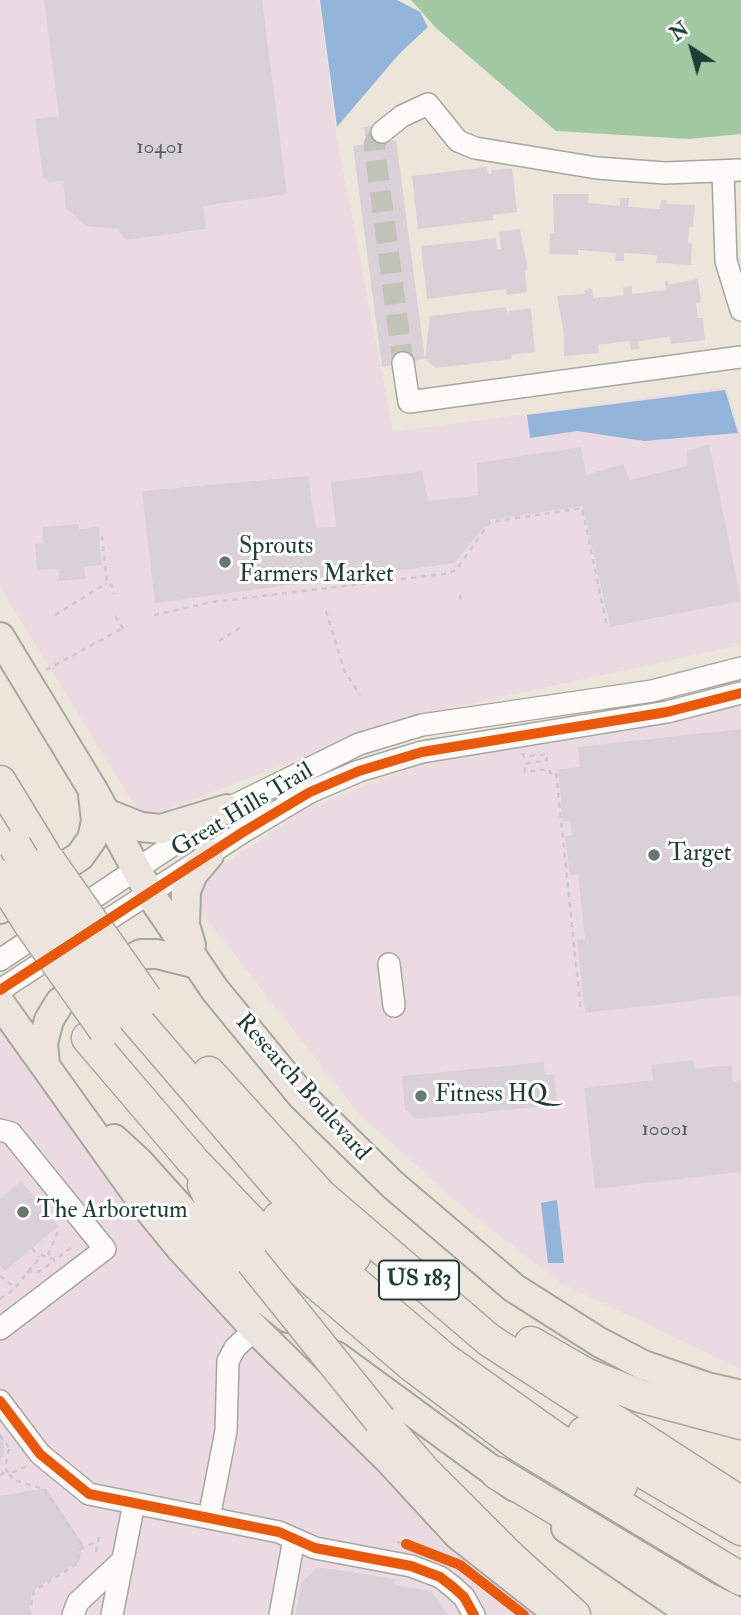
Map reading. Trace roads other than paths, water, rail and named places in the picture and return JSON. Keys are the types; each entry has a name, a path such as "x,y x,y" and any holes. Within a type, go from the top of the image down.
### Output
{"highway":[{"name":"US 183","path":"0,782 15,833 83,913 117,1020 193,1161 307,1275 413,1366 517,1444 741,1579"},
{"path":"0,876 30,925 117,1020 293,1203 435,1330 626,1462 741,1529"},
{"name":"US 183","path":"0,910 117,1020 489,1340 741,1503"},
{"path":"117,1020 174,1112 296,1237 444,1359 626,1489 741,1556"},
{"path":"193,1161 223,1224 380,1420 472,1519 574,1615"},
{"path":"432,1292 516,1333 585,1374 652,1400 741,1423"},
{"path":"497,1473 739,1615"}],"main road":[{"name":"Research Boulevard","path":"0,637 99,802 143,882 197,964 263,1051 302,1096 393,1185 514,1288 598,1342 643,1365 707,1387 741,1395"},
{"path":"0,910 80,856 92,839 99,802 141,827 161,829 227,809"},
{"path":"197,964 185,925 184,909 193,874 209,855"},
{"path":"41,1058 49,1020 60,1002 95,978 141,954 158,954 197,964"},
{"path":"0,1003 161,1226 260,1334 387,1459 458,1535 514,1582 563,1615"},
{"path":"0,1032 41,1058"},
{"path":"71,1100 139,1163 256,1292 326,1349 497,1473 583,1542 693,1615"}],"street":[{"path":"382,132 402,116 428,104 458,141 475,148 553,158 597,168 732,171 726,261 741,310"},
{"path":"403,363 409,402 741,357"},
{"name":"Great Hills Trail","path":"0,990 143,882 227,809 359,744 422,725 663,689 741,668"},
{"name":"Great Hills Trail","path":"0,960 143,882 209,855 310,792 359,771 422,752 516,746 741,694"},
{"path":"507,714 516,746"},
{"path":"389,964 394,1006"},
{"path":"0,1130 11,1133 105,1249 0,1329"},
{"path":"216,1519 226,1431 228,1361 235,1348 260,1334"},
{"path":"0,1401 40,1454 89,1494 216,1519 294,1539 315,1548 426,1571 464,1597 474,1615"},
{"path":"112,1615 134,1503"},
{"path":"280,1615 294,1539"},
{"path":"73,1615 78,1602 122,1561"}],"water":[{"path":"320,0 397,0 420,12 428,27 399,54 337,127"},
{"path":"725,390 738,433 644,441 577,431 530,438 527,415"},
{"path":"557,1200 564,1263 548,1263 541,1203"}],"tunnel":[{"path":"382,132 374,144 403,363"}],"place":[{"name":"Sprouts Farmers Market","path":"225,562"},
{"name":"Target","path":"654,855"},
{"name":"Fitness HQ","path":"421,1096"},
{"name":"The Arboretum","path":"23,1212"}]}
